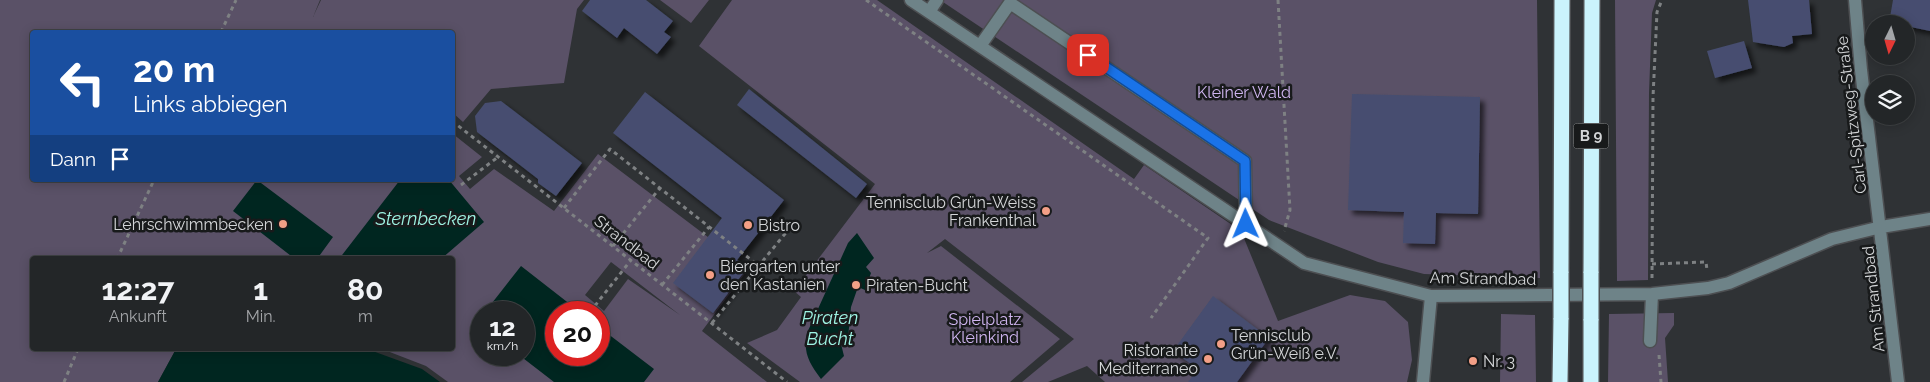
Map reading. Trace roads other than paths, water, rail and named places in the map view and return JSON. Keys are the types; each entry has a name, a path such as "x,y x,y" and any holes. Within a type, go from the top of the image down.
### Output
{"highway":[{"name":"B 9","path":"1560,382 1562,0"},
{"name":"B 9","path":"1591,382 1592,0"}],"street":[{"name":"Am Strandbad","path":"911,0 1304,263 1431,296 1652,294 1708,288 1729,283 1832,239 1881,227 1898,382"},
{"path":"929,12 937,0"},
{"name":"Carl-Spitzweg-Straße","path":"1854,0 1881,227"},
{"path":"980,46 1010,3 1245,161 1246,224"},
{"path":"1881,227 1930,219"},
{"path":"1650,341 1652,294"},
{"path":"1423,382 1431,296"}],"water":[{"name":"Lehrschwimmbecken","path":"255,182 260,182 333,237 319,256 291,256 233,211"},
{"name":"Sternbecken","path":"398,182 451,182 484,222 444,256 341,256"},
{"name":"Piraten Bucht","path":"857,233 874,258 866,267 871,273 865,290 858,287 851,307 848,338 841,344 844,356 821,379 808,358 806,346 807,333 848,243"},
{"path":"521,266 566,301 545,301 545,366 610,366 610,335 654,369 644,382 554,382 533,366 535,366 535,301 494,301"},
{"path":"175,351 372,351 422,369 440,382 158,382"}],"place":[{"name":"Tennisclub Grün-Weiss Frankenthal","path":"1046,211"},
{"name":"Lehrschwimmbecken","path":"283,224"},
{"name":"Bistro","path":"748,225"},
{"name":"Biergarten unter den Kastanien","path":"710,275"},
{"name":"Piraten-Bucht","path":"856,285"},
{"name":"Tennisclub Grün-Weiß e.V.","path":"1221,344"},
{"name":"Ristorante Mediterraneo","path":"1208,359"},
{"name":"Nr. 3","path":"1473,361"}],"park label":[{"name":"Kleiner Wald","path":"1244,92"},
{"name":"Spielplatz Kleinkind","path":"985,328"}]}
